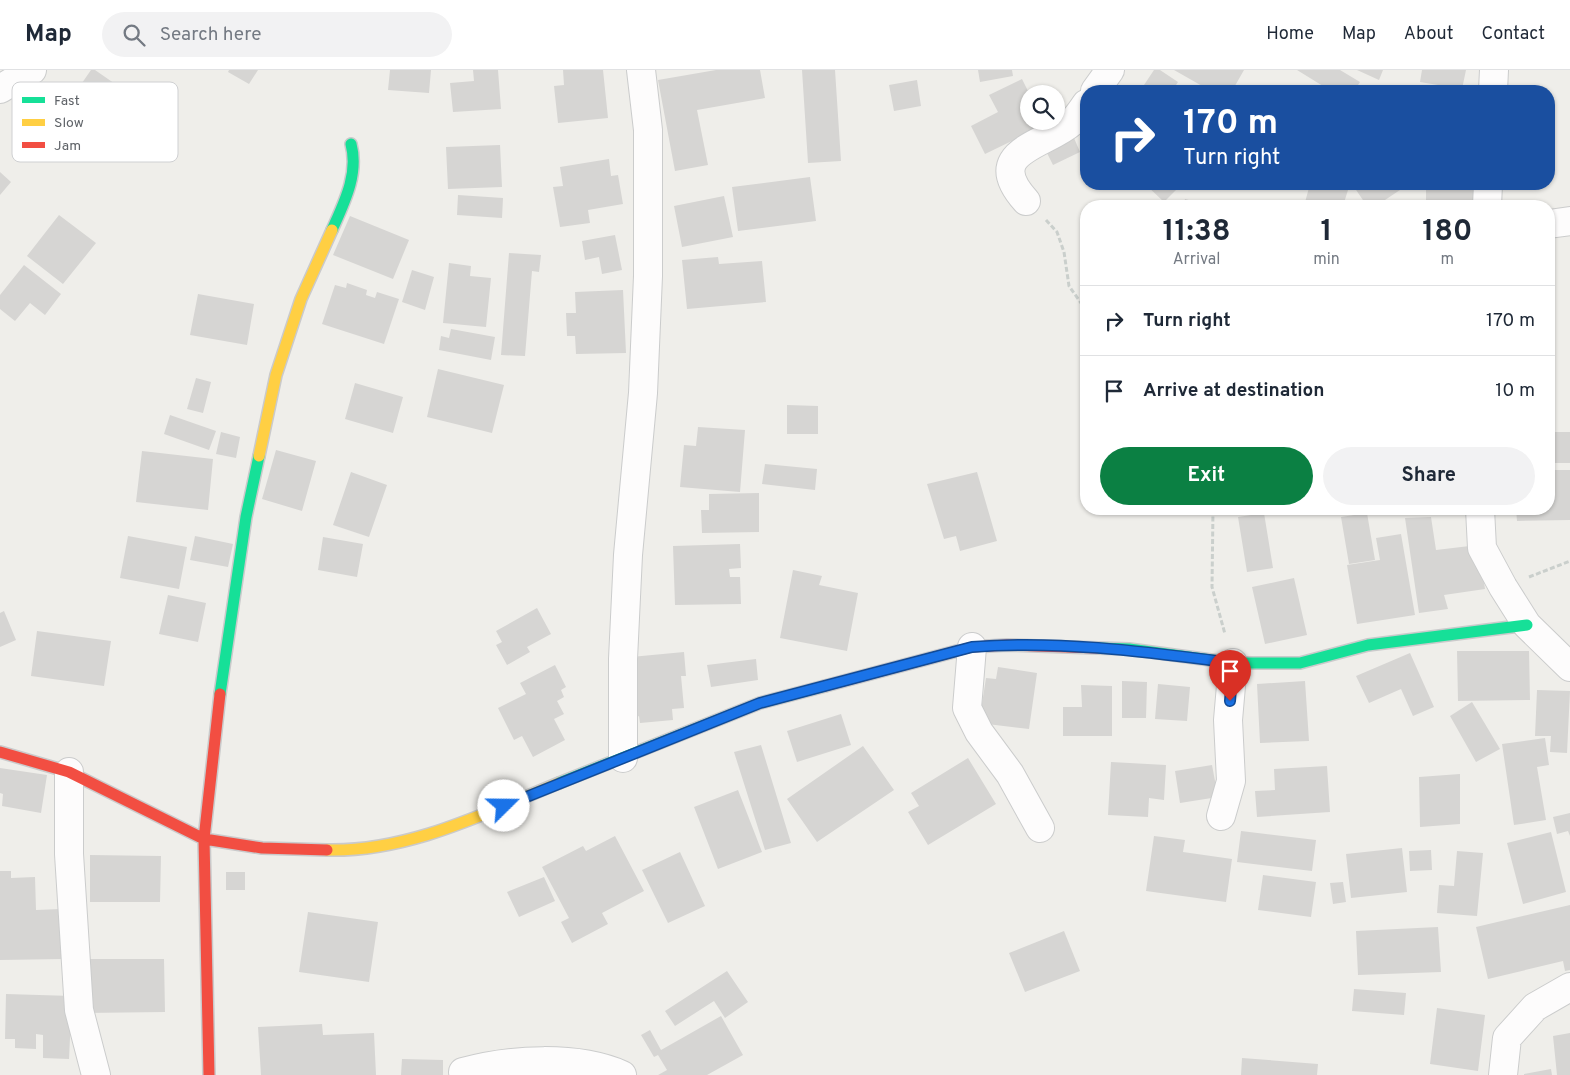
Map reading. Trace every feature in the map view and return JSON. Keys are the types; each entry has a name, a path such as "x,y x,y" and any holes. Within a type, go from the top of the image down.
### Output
{"street":[{"path":"0,89 32,70"},
{"path":"622,758 623,659 628,555 643,393 648,276 648,130 641,70"},
{"path":"1099,85 1110,70"},
{"path":"1493,85 1494,70"},
{"path":"1026,201 1014,188 1010,177 1015,159 1026,147 1071,122 1080,111"},
{"path":"209,1075 204,839 217,714 248,508 279,366 301,299 347,196 355,159 351,144"},
{"path":"1555,223 1570,221"},
{"path":"1480,515 1482,548 1503,587 1527,625 1570,667"},
{"path":"0,752 69,772 204,839 262,848 341,850 400,843 453,826 760,703 972,647 1007,644 1129,650 1233,663 1300,662 1368,645 1527,625"},
{"path":"972,647 968,708 979,732 1010,774 1040,828"},
{"path":"1220,816 1231,781 1228,720 1233,663"},
{"path":"69,772 69,854 79,1010 96,1075"},
{"path":"1503,1075 1507,1038 1534,1007 1570,987"},
{"path":"464,1072 491,1065 536,1062 602,1066 622,1075"}],"path":[{"path":"1026,201 1057,232 1064,252 1069,286 1080,302"},
{"path":"1213,515 1212,587 1233,663"},
{"path":"1503,587 1570,561"}],"building":[{"path":"91,70 95,70 112,82 83,82"},
{"path":"229,70 258,70 249,84 228,72"},
{"path":"390,70 431,70 429,93 388,90"},
{"path":"473,70 498,70 501,109 453,112 450,83 474,81"},
{"path":"563,70 603,70 608,118 558,123 554,86 564,85"},
{"path":"716,70 760,70 765,98 697,110 708,165 675,171 658,80"},
{"path":"802,70 835,70 841,161 808,163"},
{"path":"978,70 1012,70 1013,76 980,82"},
{"path":"1154,70 1160,70 1178,82 1176,85 1144,85"},
{"path":"1174,70 1244,70 1235,85 1200,85"},
{"path":"1297,70 1340,70 1360,82 1358,85 1321,85"},
{"path":"1357,70 1383,70 1379,80"},
{"path":"1422,70 1466,70 1463,85 1438,85 1420,82"},
{"path":"1022,79 1025,85 1020,85 1020,130 1035,130 985,154 971,126 998,112 989,95"},
{"path":"917,80 921,106 894,111 889,85"},
{"path":"1074,138 1080,152 1053,165 1046,151"},
{"path":"500,145 502,187 448,189 446,147"},
{"path":"609,159 611,176 618,175 623,204 588,210 590,223 560,227 553,187 563,186 560,167"},
{"path":"0,172 11,182 0,195"},
{"path":"810,177 816,221 738,231 732,187"},
{"path":"1151,190 1176,190 1166,200 1162,200"},
{"path":"1308,190 1348,190 1345,200 1306,200"},
{"path":"1356,190 1400,190 1385,200 1363,200"},
{"path":"1426,190 1475,190 1475,200 1426,200"},
{"path":"458,195 503,198 502,218 457,215"},
{"path":"724,196 733,237 682,247 674,206"},
{"path":"59,215 96,243 63,284 27,256"},
{"path":"350,216 409,240 393,279 333,255"},
{"path":"615,235 622,270 602,274 599,257 585,260 582,241"},
{"path":"509,253 541,255 539,272 532,271 525,356 501,355"},
{"path":"718,257 719,264 762,261 766,302 687,309 682,260"},
{"path":"449,263 471,266 470,276 491,278 486,327 443,323"},
{"path":"24,265 61,294 45,315 30,303 15,321 0,309 0,295"},
{"path":"412,270 434,277 425,310 402,302"},
{"path":"347,283 367,290 366,295 375,298 377,292 399,299 384,344 322,324 335,285 346,288"},
{"path":"623,290 626,353 576,354 575,336 567,336 566,313 576,313 575,292"},
{"path":"198,294 254,304 247,345 190,335"},
{"path":"451,329 495,337 491,360 439,350 441,336 449,338"},
{"path":"438,369 504,385 492,433 427,417"},
{"path":"196,378 211,382 203,413 187,409"},
{"path":"355,383 403,397 393,433 345,419"},
{"path":"787,405 818,406 818,434 787,434"},
{"path":"170,415 216,431 209,450 164,434"},
{"path":"698,427 745,430 740,492 680,487 684,445 696,446"},
{"path":"221,432 240,437 236,458 216,454"},
{"path":"1555,432 1570,432 1570,463 1555,463"},
{"path":"276,450 316,461 302,511 262,499"},
{"path":"142,451 213,459 208,510 136,502"},
{"path":"765,464 817,469 815,490 762,484"},
{"path":"1555,470 1570,470 1570,520 1517,521 1516,515 1555,515"},
{"path":"351,472 387,485 369,537 333,525"},
{"path":"977,472 997,541 960,551 956,536 944,539 927,484"},
{"path":"759,493 759,532 702,533 701,510 709,510 709,494"},
{"path":"1264,515 1273,568 1247,572 1238,517"},
{"path":"1367,515 1375,560 1349,564 1341,517"},
{"path":"1431,517 1436,550 1478,545 1485,589 1444,595 1448,609 1419,613 1405,518"},
{"path":"1401,534 1415,615 1357,624 1347,565 1380,560 1376,538"},
{"path":"128,536 187,547 179,589 120,578"},
{"path":"195,536 233,544 228,567 190,560"},
{"path":"323,537 363,544 357,577 318,570"},
{"path":"740,544 741,568 729,569 730,577 740,577 741,604 675,605 673,546"},
{"path":"793,570 822,576 819,585 858,593 847,651 780,638"},
{"path":"1294,578 1307,635 1265,644 1252,587"},
{"path":"168,595 206,603 198,642 159,634"},
{"path":"537,608 551,634 527,647 530,652 507,665 496,645 502,642 496,631"},
{"path":"4,611 16,640 0,647 0,613"},
{"path":"37,631 111,641 104,686 31,676"},
{"path":"1457,651 1529,651 1530,700 1458,701"},
{"path":"684,652 686,676 681,676 684,708 672,709 673,720 640,723 639,716 637,717 631,657"},
{"path":"1410,653 1434,707 1413,716 1401,689 1369,703 1356,676"},
{"path":"756,659 758,680 711,687 707,665"},
{"path":"555,665 566,687 561,690 564,697 557,701 564,714 554,719 565,740 533,757 522,736 514,740 498,708 526,694 520,683"},
{"path":"998,667 1037,673 1029,729 979,723 986,678 996,679"},
{"path":"1122,681 1147,682 1146,718 1122,718"},
{"path":"1305,681 1309,741 1260,743 1257,684"},
{"path":"1158,684 1190,687 1187,721 1155,719"},
{"path":"1081,685 1112,686 1112,736 1063,736 1063,707 1082,707"},
{"path":"1537,690 1570,691 1567,753 1550,752 1551,736 1535,736"},
{"path":"1472,702 1500,749 1476,762 1450,716"},
{"path":"841,714 851,745 797,762 787,731"},
{"path":"1545,738 1549,765 1537,767 1546,820 1514,825 1502,744"},
{"path":"761,745 791,843 765,850 734,752"},
{"path":"863,746 894,790 817,842 787,799"},
{"path":"968,758 996,804 928,845 908,812 919,806 911,793"},
{"path":"1111,762 1166,765 1164,800 1149,798 1148,817 1108,815"},
{"path":"1212,765 1218,797 1180,803 1175,771"},
{"path":"1327,766 1330,812 1257,817 1255,791 1275,790 1274,769"},
{"path":"0,768 47,775 41,813 2,806 3,794 0,793"},
{"path":"1460,774 1460,824 1420,827 1419,777"},
{"path":"738,790 762,852 718,869 694,807"},
{"path":"1570,813 1570,836 1568,831 1557,834 1553,817"},
{"path":"1241,831 1316,840 1312,871 1237,862"},
{"path":"1551,832 1566,892 1523,904 1507,843"},
{"path":"615,836 644,891 602,913 608,924 572,943 561,922 569,918 542,867 583,846 586,851"},
{"path":"1154,836 1185,840 1183,852 1232,859 1226,902 1146,891"},
{"path":"1402,848 1407,892 1351,898 1346,854"},
{"path":"1431,850 1432,870 1410,871 1409,851"},
{"path":"1457,851 1483,853 1477,916 1437,913 1439,885 1454,886"},
{"path":"680,852 705,906 668,923 642,870"},
{"path":"90,855 161,856 160,902 90,902"},
{"path":"0,871 11,871 11,878 35,877 36,910 61,909 63,959 0,960"},
{"path":"226,872 245,872 245,890 226,890"},
{"path":"1263,875 1316,882 1311,917 1258,910"},
{"path":"544,877 555,901 519,917 507,892"},
{"path":"1343,882 1346,902 1333,904 1330,883"},
{"path":"1570,905 1570,970 1565,971 1563,961 1488,979 1476,927"},
{"path":"308,912 378,922 369,982 299,972"},
{"path":"1438,927 1441,972 1358,975 1356,931"},
{"path":"1064,931 1080,971 1025,992 1009,953"},
{"path":"84,959 164,959 165,1012 84,1013"},
{"path":"727,971 748,1002 725,1018 714,1001 675,1026 665,1011"},
{"path":"1354,989 1406,993 1404,1015 1352,1011"},
{"path":"6,994 72,996 69,1059 43,1058 43,1035 36,1034 36,1049 15,1048 15,1039 5,1039"},
{"path":"1437,1008 1485,1015 1478,1071 1430,1064"},
{"path":"721,1016 743,1055 707,1075 658,1075 667,1070 658,1055 654,1057 641,1035 650,1030 661,1050"},
{"path":"322,1024 323,1035 374,1033 376,1075 261,1075 258,1027"},
{"path":"1570,1033 1570,1075 1557,1075 1553,1036"},
{"path":"1242,1058 1318,1064 1317,1075 1241,1075"},
{"path":"402,1059 443,1060 443,1075 401,1075"},
{"path":"1551,1069 1552,1075 1524,1075 1524,1074"}],"traffic: fast":[{"path":"332,230 352,177 353,155 351,144"},
{"path":"220,694 246,517 259,456"},
{"path":"1098,648 1129,649 1233,663 1300,663 1368,645 1527,625"},
{"path":"559,783 760,703 825,686"}],"traffic: slow":[{"path":"259,456 276,375 301,299 332,230"},
{"path":"327,850 357,849 417,838 475,818 559,783"}],"traffic: jam":[{"path":"825,686 972,647 1007,645 1098,648"},
{"path":"209,1075 204,839 220,694"},
{"path":"0,752 69,772 204,839 262,848 327,850"}],"route":[{"path":"504,806 760,703 972,647 1007,644 1129,650 1233,663 1230,701"}]}
